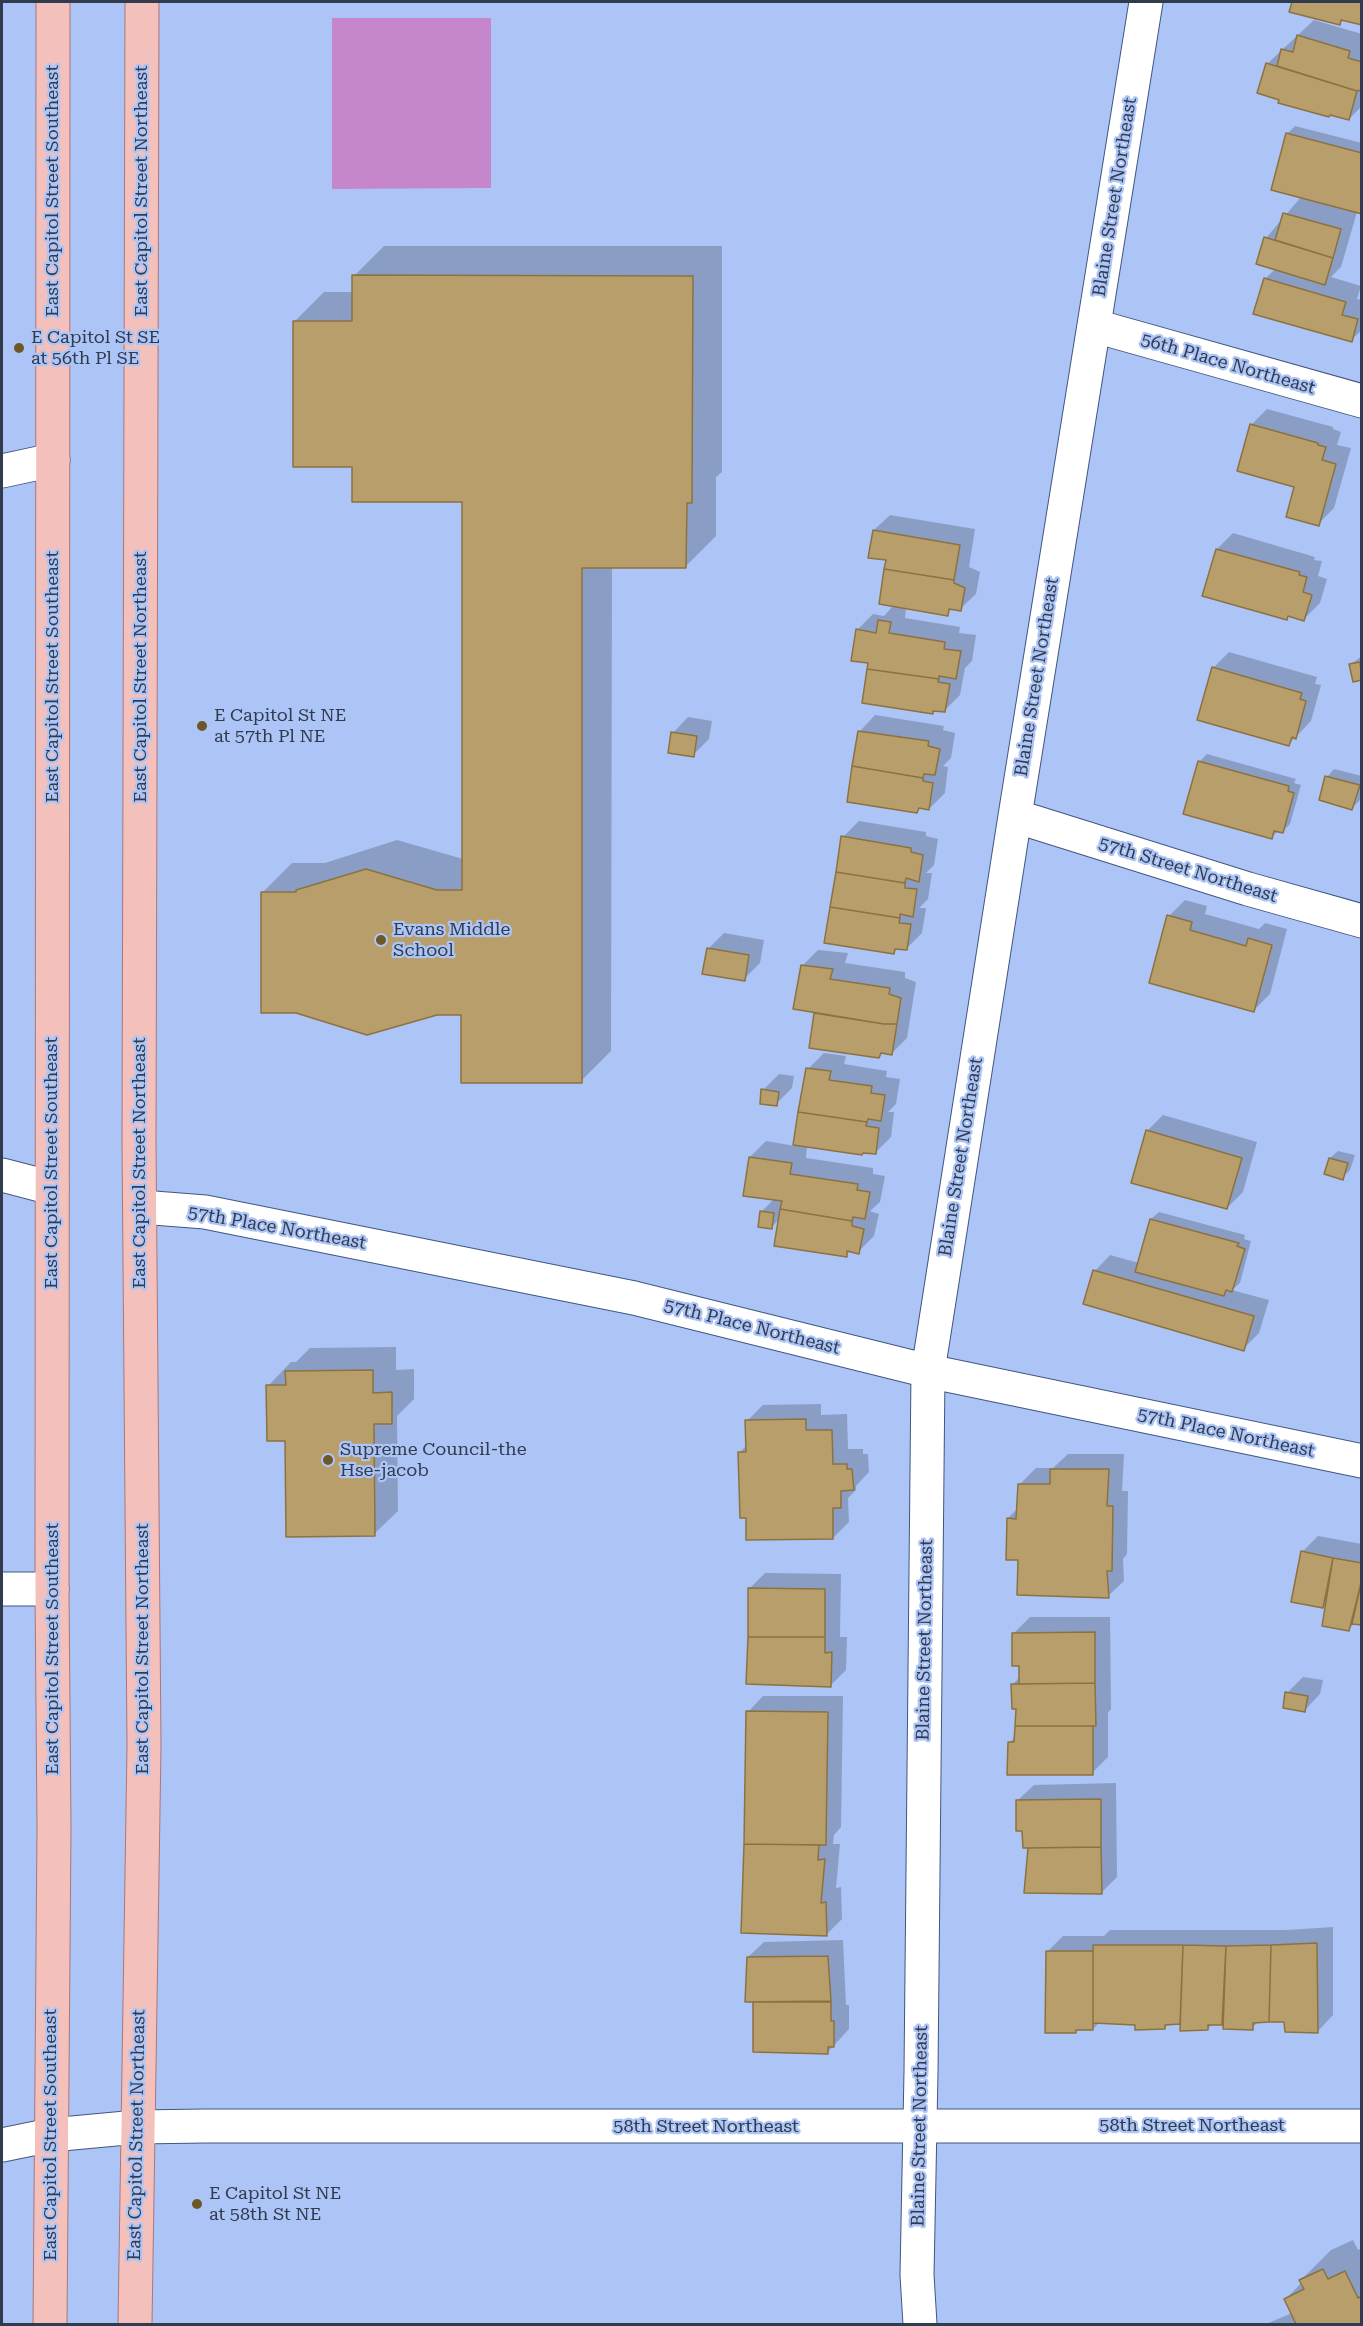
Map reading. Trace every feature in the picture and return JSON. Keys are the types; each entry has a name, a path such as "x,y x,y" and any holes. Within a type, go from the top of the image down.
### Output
{"main road":[{"name":"East Capitol Street Southeast","path":"50,2325 54,1828 52,1188 54,2"},
{"name":"East Capitol Street Northeast","path":"135,2325 144,1746 141,1207 142,2"}],"street":[{"name":"Blaine Street Northeast","path":"920,2325 917,2275 921,2126 928,1371 1146,2"},
{"name":"56th Place Northeast","path":"1095,326 1362,401"},
{"path":"2,471 53,460"},
{"name":"57th Street Northeast","path":"1015,816 1248,889 1362,921"},
{"path":"2,1175 52,1188"},
{"name":"57th Place Northeast","path":"141,1207 205,1212 634,1298 928,1371 1362,1461"},
{"path":"2,1589 52,1589"},
{"name":"58th Street Northeast","path":"2,2145 51,2135 137,2127 1362,2126"}],"shaded area":[{"path":"332,18 491,18 491,188 332,189"},
{"path":"2,2213 3,2226 3,2324 2,2324"}],"building":[{"path":"1292,2 1362,2 1362,25 1341,20 1340,25 1289,12"},
{"path":"1297,35 1350,51 1348,58 1362,62 1362,90 1357,91 1277,66 1281,49 1293,52"},
{"path":"1266,63 1357,91 1349,120 1278,103 1279,100 1257,93"},
{"path":"1286,133 1362,153 1362,214 1271,190"},
{"path":"1283,213 1341,229 1333,258 1275,240"},
{"path":"1264,237 1333,258 1325,285 1256,264"},
{"path":"352,275 693,276 692,503 687,503 686,568 582,568 582,1083 461,1083 461,1015 437,1015 367,1035 296,1013 261,1013 261,892 296,892 296,890 366,869 437,890 462,890 462,502 352,502 352,467 293,467 293,321 352,321"},
{"path":"1264,278 1346,302 1342,315 1358,319 1352,342 1253,314"},
{"path":"1250,424 1326,447 1322,460 1336,464 1319,526 1286,517 1294,487 1237,471"},
{"path":"873,530 960,545 954,580 884,569 886,560 868,558"},
{"path":"1216,549 1300,572 1299,575 1307,577 1303,592 1312,595 1304,621 1288,616 1287,620 1202,596"},
{"path":"884,569 954,580 954,583 965,588 961,611 949,609 948,616 879,604"},
{"path":"878,620 891,622 889,633 945,642 944,649 961,651 956,679 939,676 939,679 867,669 868,663 851,661 856,629 876,633"},
{"path":"1360,662 1362,680 1353,682 1349,664"},
{"path":"1212,667 1302,693 1300,699 1306,701 1296,739 1292,737 1289,746 1197,720"},
{"path":"867,669 939,679 938,682 950,684 945,712 933,711 933,714 862,703"},
{"path":"858,731 929,741 928,746 940,749 935,775 924,774 923,778 852,766"},
{"path":"671,732 697,736 694,757 668,753"},
{"path":"1198,761 1289,786 1288,791 1294,793 1283,833 1274,831 1272,839 1183,814"},
{"path":"852,766 923,778 923,781 933,783 929,810 919,808 917,813 847,802"},
{"path":"1325,776 1360,785 1352,810 1319,800"},
{"path":"841,836 911,848 911,852 923,855 919,882 906,878 905,883 836,872"},
{"path":"836,872 905,883 905,888 917,889 913,917 900,914 900,918 830,907"},
{"path":"830,907 900,918 899,923 911,924 907,950 895,949 894,954 824,943"},
{"path":"1167,915 1192,922 1190,930 1246,946 1248,938 1272,945 1254,1012 1149,983"},
{"path":"707,948 749,955 745,981 702,974"},
{"path":"801,965 833,969 830,979 890,988 889,994 901,998 897,1024 884,1024 793,1009"},
{"path":"814,1013 897,1024 892,1055 881,1053 879,1058 809,1048"},
{"path":"806,1068 831,1071 829,1080 872,1086 871,1093 885,1095 881,1121 868,1119 867,1122 798,1112"},
{"path":"761,1089 779,1092 777,1106 760,1104"},
{"path":"798,1112 867,1122 866,1126 879,1128 876,1154 863,1153 862,1155 793,1145"},
{"path":"1146,1130 1242,1158 1227,1209 1131,1183"},
{"path":"749,1157 792,1163 790,1174 858,1184 857,1190 870,1192 865,1219 853,1217 852,1221 780,1209 782,1201 743,1196"},
{"path":"1329,1158 1348,1163 1343,1180 1324,1174"},
{"path":"780,1209 852,1221 852,1226 864,1229 859,1254 847,1251 847,1257 774,1246"},
{"path":"760,1211 774,1213 772,1229 758,1227"},
{"path":"1150,1219 1239,1243 1237,1246 1245,1249 1232,1292 1226,1290 1224,1296 1135,1272"},
{"path":"1093,1270 1254,1316 1244,1351 1083,1304"},
{"path":"373,1370 373,1393 392,1392 392,1424 374,1424 375,1536 286,1537 285,1441 267,1441 266,1385 286,1385 285,1371"},
{"path":"806,1419 806,1430 832,1430 833,1464 847,1464 847,1469 852,1469 854,1490 841,1491 841,1508 833,1508 833,1539 746,1540 746,1518 740,1518 738,1452 746,1452 745,1420"},
{"path":"1050,1469 1109,1469 1107,1506 1113,1506 1112,1571 1107,1571 1109,1598 1017,1595 1018,1560 1006,1560 1007,1518 1016,1519 1018,1484 1050,1484"},
{"path":"1301,1551 1333,1558 1323,1608 1291,1602"},
{"path":"1333,1558 1362,1563 1362,1579 1349,1631 1322,1626"},
{"path":"1362,1579 1362,1625 1352,1624"},
{"path":"748,1588 825,1589 825,1637 748,1637"},
{"path":"1095,1632 1095,1683 1019,1684 1019,1666 1012,1666 1012,1633"},
{"path":"748,1637 825,1637 825,1653 832,1652 831,1687 746,1684"},
{"path":"1095,1683 1096,1726 1015,1726 1016,1709 1012,1709 1011,1684"},
{"path":"1285,1692 1308,1696 1305,1712 1283,1708"},
{"path":"746,1711 828,1712 826,1845 744,1844"},
{"path":"1015,1726 1093,1726 1093,1775 1007,1775 1008,1742 1014,1742"},
{"path":"1101,1799 1101,1847 1023,1848 1022,1831 1016,1831 1016,1800"},
{"path":"744,1844 819,1845 818,1860 825,1859 821,1903 826,1902 827,1936 741,1933"},
{"path":"1101,1847 1102,1894 1024,1893 1028,1848"},
{"path":"1317,1943 1318,2033 1285,2032 1284,2022 1269,2022 1271,1945"},
{"path":"1093,1945 1183,1945 1180,2024 1165,2025 1165,2029 1135,2030 1135,2025 1093,2023"},
{"path":"1183,1945 1226,1946 1222,2025 1208,2025 1208,2030 1180,2031"},
{"path":"1271,1945 1269,2022 1253,2023 1253,2030 1223,2029 1226,1946"},
{"path":"1046,1951 1093,1951 1093,2030 1076,2030 1076,2033 1045,2033"},
{"path":"828,1956 831,2001 745,2002 747,1957"},
{"path":"753,2002 831,2002 834,2047 828,2047 828,2054 753,2052"},
{"path":"1323,2269 1328,2279 1345,2271 1358,2298 1362,2296 1362,2324 1296,2324 1284,2299 1304,2289 1299,2280"}],"place":[{"name":"E Capitol St SE at 56th Pl SE","path":"19,348"},
{"name":"E Capitol St NE at 57th Pl NE","path":"202,726"},
{"name":"Evans Middle School","path":"381,940"},
{"name":"Supreme Council-the Hse-jacob","path":"328,1460"},
{"name":"E Capitol St NE at 58th St NE","path":"197,2204"}]}
